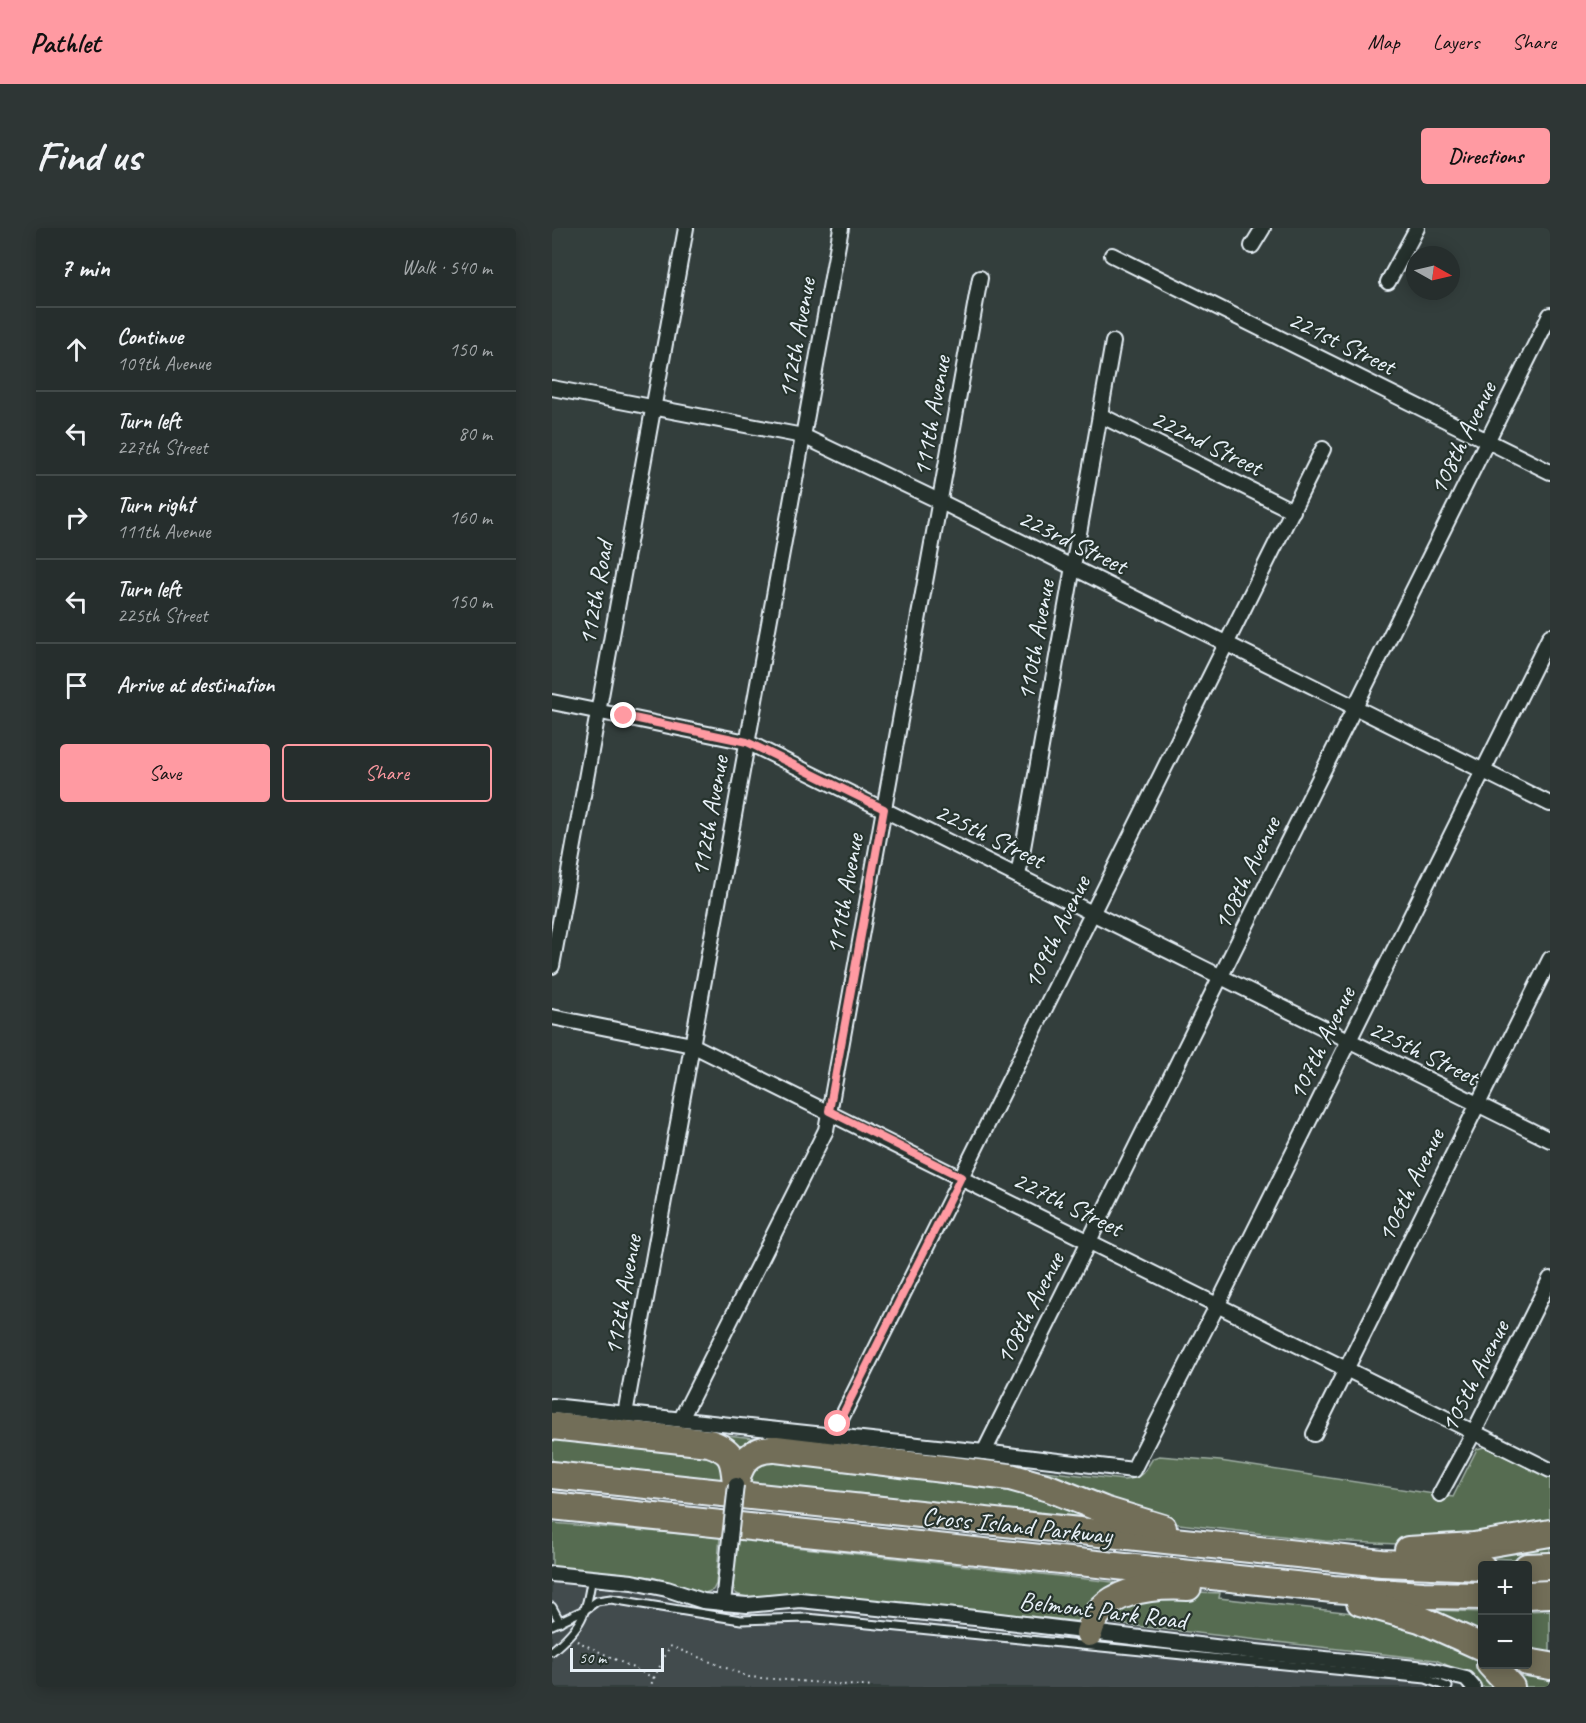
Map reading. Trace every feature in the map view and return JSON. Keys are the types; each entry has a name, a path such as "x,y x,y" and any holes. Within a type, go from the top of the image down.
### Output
{"highway":[{"path":"552,1426 710,1443 722,1448 730,1456 736,1485"},
{"path":"736,1485 744,1461 755,1452 768,1448 990,1474 1027,1481 1114,1513 1227,1547"},
{"name":"Cross Island Parkway","path":"552,1475 1306,1555 1410,1565 1478,1567"},
{"name":"Cross Island Parkway","path":"552,1506 1276,1583 1378,1592 1478,1596"},
{"path":"1306,1555 1466,1547 1550,1533"},
{"path":"1532,1567 1550,1566"},
{"path":"1089,1633 1092,1621 1103,1607 1118,1597 1137,1590 1166,1586 1198,1587 1276,1583 1407,1615 1439,1627 1471,1643"},
{"path":"1532,1595 1550,1594"},
{"path":"1532,1663 1550,1666"},
{"path":"1494,1669 1511,1687"}],"street":[{"name":"112th Road","path":"552,966 686,228"},
{"name":"112th Avenue","path":"625,1414 841,228"},
{"path":"1252,246 1263,228"},
{"path":"1388,282 1417,228"},
{"name":"221st Street","path":"1112,255 1550,472"},
{"name":"111th Avenue","path":"681,1419 826,1130 980,278"},
{"name":"108th Avenue","path":"984,1452 1550,315"},
{"name":"110th Avenue","path":"1018,876 1113,342"},
{"name":"223rd Street","path":"552,388 803,436 1073,567 1550,804"},
{"name":"222nd Street","path":"1100,415 1293,511"},
{"name":"109th Avenue","path":"832,1437 1323,449"},
{"name":"107th Avenue","path":"984,1452 1133,1470 1550,636"},
{"name":"225th Street","path":"552,702 747,742 1550,1140"},
{"name":"106th Avenue","path":"1314,1434 1550,959"},
{"name":"227th Street","path":"552,1017 692,1045 1550,1470"},
{"name":"105th Avenue","path":"1440,1494 1474,1432 1550,1279"},
{"path":"552,1406 984,1452"},
{"path":"723,1603 736,1485"},
{"name":"Belmont Park Road","path":"552,1574 592,1576 632,1582 723,1603 747,1605 800,1600 1426,1669 1466,1679 1473,1687"}],"lane":[{"path":"552,1651 571,1635 582,1621 592,1576"},
{"path":"552,1625 586,1609 597,1601 611,1599 741,1620 807,1618 1426,1679 1448,1687"},
{"path":"552,1607 560,1622"}],"path":[{"path":"571,1635 582,1644 654,1678"},
{"path":"650,1687 670,1646 749,1677 873,1687"}],"shaded area":[{"path":"552,1562 1424,1652 1493,1687 552,1687"}],"green space":[{"path":"552,1415 1124,1480 1139,1476 1153,1458 1159,1456 1220,1461 1453,1497 1477,1449 1484,1447 1550,1478 1550,1525 1422,1545 1325,1541 1162,1522 1044,1479 739,1456"},
{"path":"552,1436 707,1452 721,1465 725,1484 552,1466"},
{"path":"766,1459 1005,1484 1087,1512 1072,1520 887,1501 887,1496 743,1486 743,1480"},
{"path":"552,1523 720,1537 716,1584 713,1590 705,1593 652,1577 552,1566"},
{"path":"738,1536 776,1540 776,1545 1131,1584 1088,1618 1078,1621 805,1593 749,1597 735,1593 733,1585"},
{"path":"1550,1540 1550,1557 1514,1559 1447,1557"},
{"path":"1173,1591 1220,1593 1219,1598 1353,1613 1386,1621 1390,1615 1470,1654 1478,1663 1478,1669 1484,1669 1501,1687 1482,1687 1466,1674 1436,1660 1118,1624 1111,1621 1111,1614 1120,1605"},
{"path":"1433,1610 1478,1612 1478,1639 1432,1615"},
{"path":"1550,1610 1550,1659 1532,1655 1532,1611"},
{"path":"1524,1673 1550,1674 1550,1687 1520,1687 1515,1681"}],"route":[{"path":"624,716 747,742 884,809 829,1111 961,1177 838,1424"}]}
